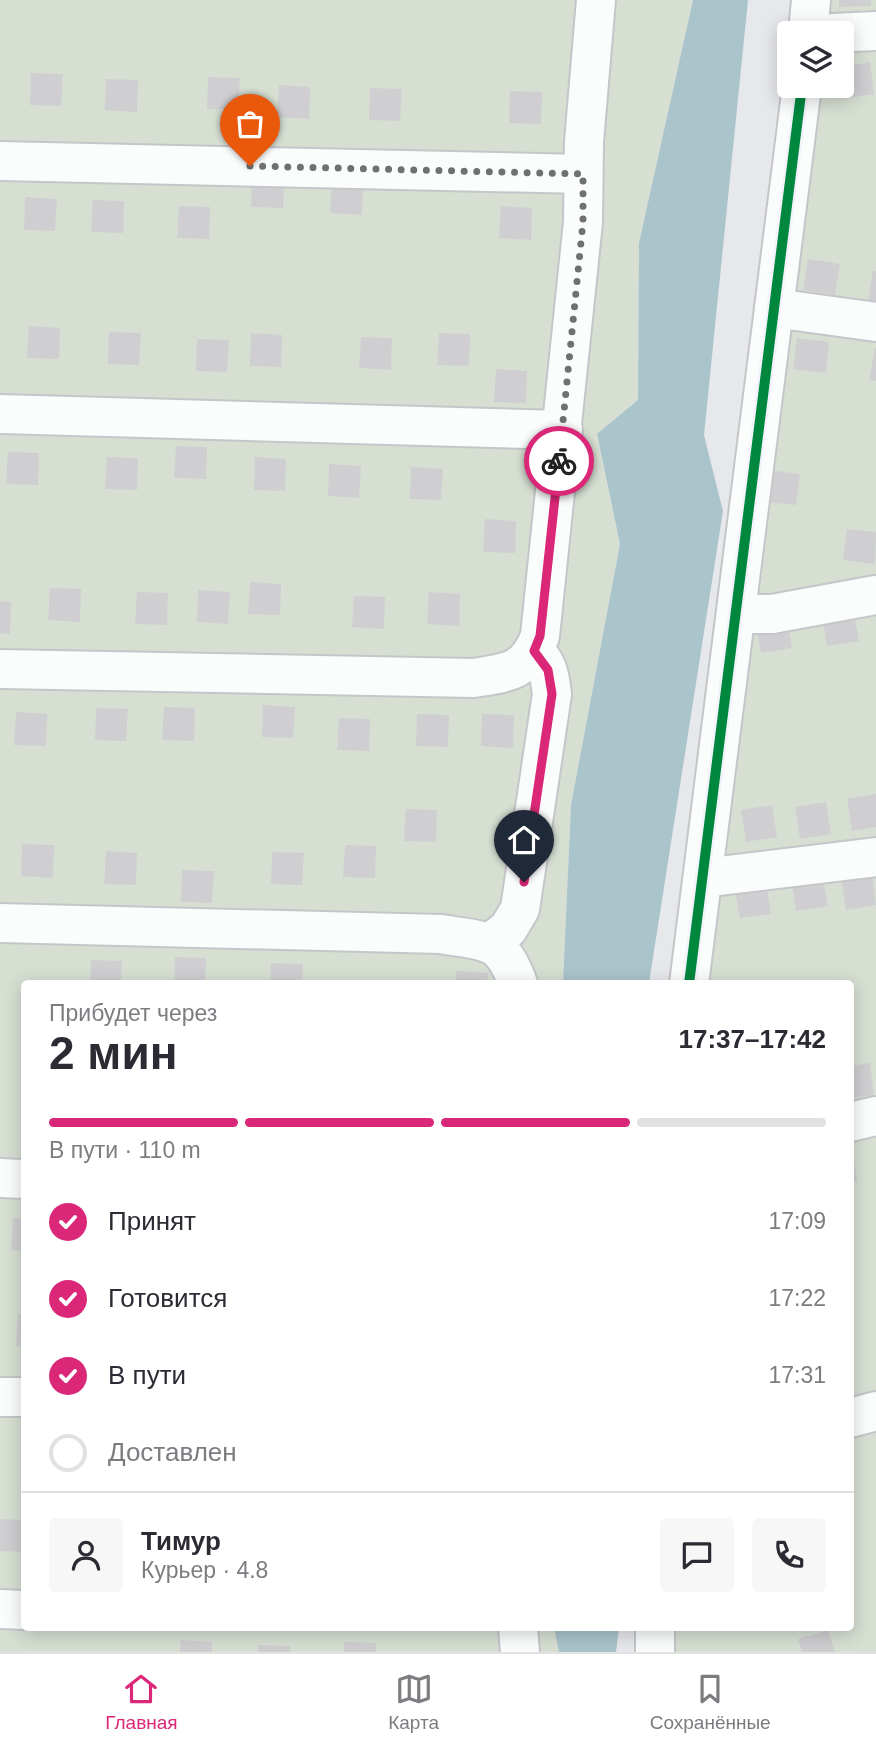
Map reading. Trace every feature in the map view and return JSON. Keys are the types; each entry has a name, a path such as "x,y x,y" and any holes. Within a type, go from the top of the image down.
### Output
{"street":[{"path":"0,669 473,678 502,674 522,665 534,651 540,636 563,430 583,222 583,174 596,0"},
{"path":"809,21 811,0"},
{"path":"854,32 876,31"},
{"path":"690,980 800,98"},
{"path":"0,160 583,174"},
{"path":"774,307 876,322"},
{"path":"0,414 563,430"},
{"path":"737,614 772,614 876,595"},
{"path":"491,943 508,929 520,909 552,694 548,670 534,651"},
{"path":"703,878 876,857"},
{"path":"0,923 441,934 491,943 509,959 517,980"},
{"path":"854,1121 876,1116"},
{"path":"0,1178 21,1179"},
{"path":"0,1397 21,1397"},
{"path":"854,1417 876,1411"},
{"path":"0,1609 21,1610"},
{"path":"518,1631 520,1652"},
{"path":"655,1631 655,1652"}],"shaded area":[{"path":"0,0 693,0 639,243 638,400 597,435 620,544 571,805 563,980 21,980 21,1631 555,1631 559,1652 0,1652"},
{"path":"818,0 876,0 876,1652 663,1652 664,1631 854,1631 854,980 701,980 808,98 854,98 854,21 833,21"}],"water":[{"path":"693,0 748,0 704,435 723,511 649,980 563,980 571,805 620,544 597,434 638,400 639,243"},
{"path":"555,1631 619,1631 616,1652 559,1652"}],"building":[{"path":"839,0 871,0 871,6 839,7"},
{"path":"870,62 874,94 854,97 854,65"},
{"path":"31,73 63,74 61,106 30,105"},
{"path":"208,77 240,78 238,110 207,109"},
{"path":"106,79 138,80 137,112 105,110"},
{"path":"279,85 310,87 309,119 277,117"},
{"path":"370,88 402,89 400,121 369,120"},
{"path":"510,91 542,92 541,124 509,123"},
{"path":"252,175 284,176 283,208 251,207"},
{"path":"332,182 363,183 362,215 330,213"},
{"path":"25,197 57,199 55,231 24,230"},
{"path":"93,200 124,201 123,233 91,232"},
{"path":"179,206 210,207 209,239 177,238"},
{"path":"501,206 532,208 531,240 499,238"},
{"path":"808,259 840,264 835,295 803,290"},
{"path":"873,271 876,271 876,303 868,302"},
{"path":"29,326 60,328 59,359 27,358"},
{"path":"109,332 141,333 139,365 108,364"},
{"path":"251,333 282,335 281,367 250,366"},
{"path":"439,333 470,334 469,366 437,365"},
{"path":"361,337 392,338 391,370 359,368"},
{"path":"797,338 829,342 826,373 793,369"},
{"path":"197,339 229,340 227,372 196,371"},
{"path":"876,348 876,381 869,380"},
{"path":"496,369 527,371 526,403 494,402"},
{"path":"176,446 207,447 206,479 174,478"},
{"path":"8,452 39,453 38,485 6,484"},
{"path":"107,457 138,458 137,490 105,489"},
{"path":"255,457 286,459 285,491 254,490"},
{"path":"329,464 361,466 359,498 328,496"},
{"path":"411,467 443,469 441,500 410,499"},
{"path":"768,470 800,474 796,505 765,502"},
{"path":"485,519 516,521 515,553 483,552"},
{"path":"847,529 876,532 875,564 843,560"},
{"path":"250,582 281,584 280,615 248,614"},
{"path":"50,588 81,589 80,622 48,620"},
{"path":"198,590 230,592 228,624 197,622"},
{"path":"137,592 168,593 167,625 135,624"},
{"path":"429,592 460,594 459,626 427,624"},
{"path":"354,596 385,597 384,629 352,627"},
{"path":"0,601 11,602 10,634 0,633"},
{"path":"853,609 859,641 827,646 822,614"},
{"path":"787,617 792,648 761,653 756,622"},
{"path":"263,705 295,707 293,738 262,737"},
{"path":"164,707 195,708 194,741 162,740"},
{"path":"96,708 128,709 126,741 95,740"},
{"path":"16,712 47,714 46,746 14,745"},
{"path":"417,714 449,715 448,747 416,746"},
{"path":"482,714 514,715 513,748 481,746"},
{"path":"339,718 370,719 369,751 337,750"},
{"path":"876,794 876,827 852,831 847,799"},
{"path":"826,802 831,834 800,839 795,807"},
{"path":"772,805 777,837 746,842 741,810"},
{"path":"406,809 437,810 436,842 404,841"},
{"path":"22,844 54,845 53,878 21,876"},
{"path":"345,845 376,846 375,878 343,877"},
{"path":"106,851 137,853 136,885 104,884"},
{"path":"272,852 304,853 302,885 271,884"},
{"path":"182,870 214,871 212,903 181,902"},
{"path":"872,873 876,905 846,910 841,879"},
{"path":"822,874 828,906 796,911 791,879"},
{"path":"766,882 771,914 740,918 734,887"},
{"path":"175,957 206,958 205,980 174,980"},
{"path":"91,960 122,961 121,980 90,980"},
{"path":"271,963 303,964 302,980 270,980"},
{"path":"456,971 488,973 487,980 456,980"},
{"path":"870,1063 874,1095 854,1098 854,1065"},
{"path":"13,1218 21,1219 21,1251 11,1250"},
{"path":"18,1314 21,1314 21,1347 16,1346"},
{"path":"0,1519 21,1520 21,1552 0,1551"},
{"path":"828,1631 835,1652 802,1652 798,1639"},
{"path":"181,1640 212,1642 212,1652 180,1652"},
{"path":"344,1642 376,1643 376,1652 344,1652"},
{"path":"258,1645 290,1646 290,1652 258,1652"}],"cycle path":[{"path":"690,980 800,98"}],"way so far":[{"path":"250,166 583,174 583,222 559,461"}],"route":[{"path":"524,882 552,694 548,670 542,657 534,651 540,636 559,461"}]}
